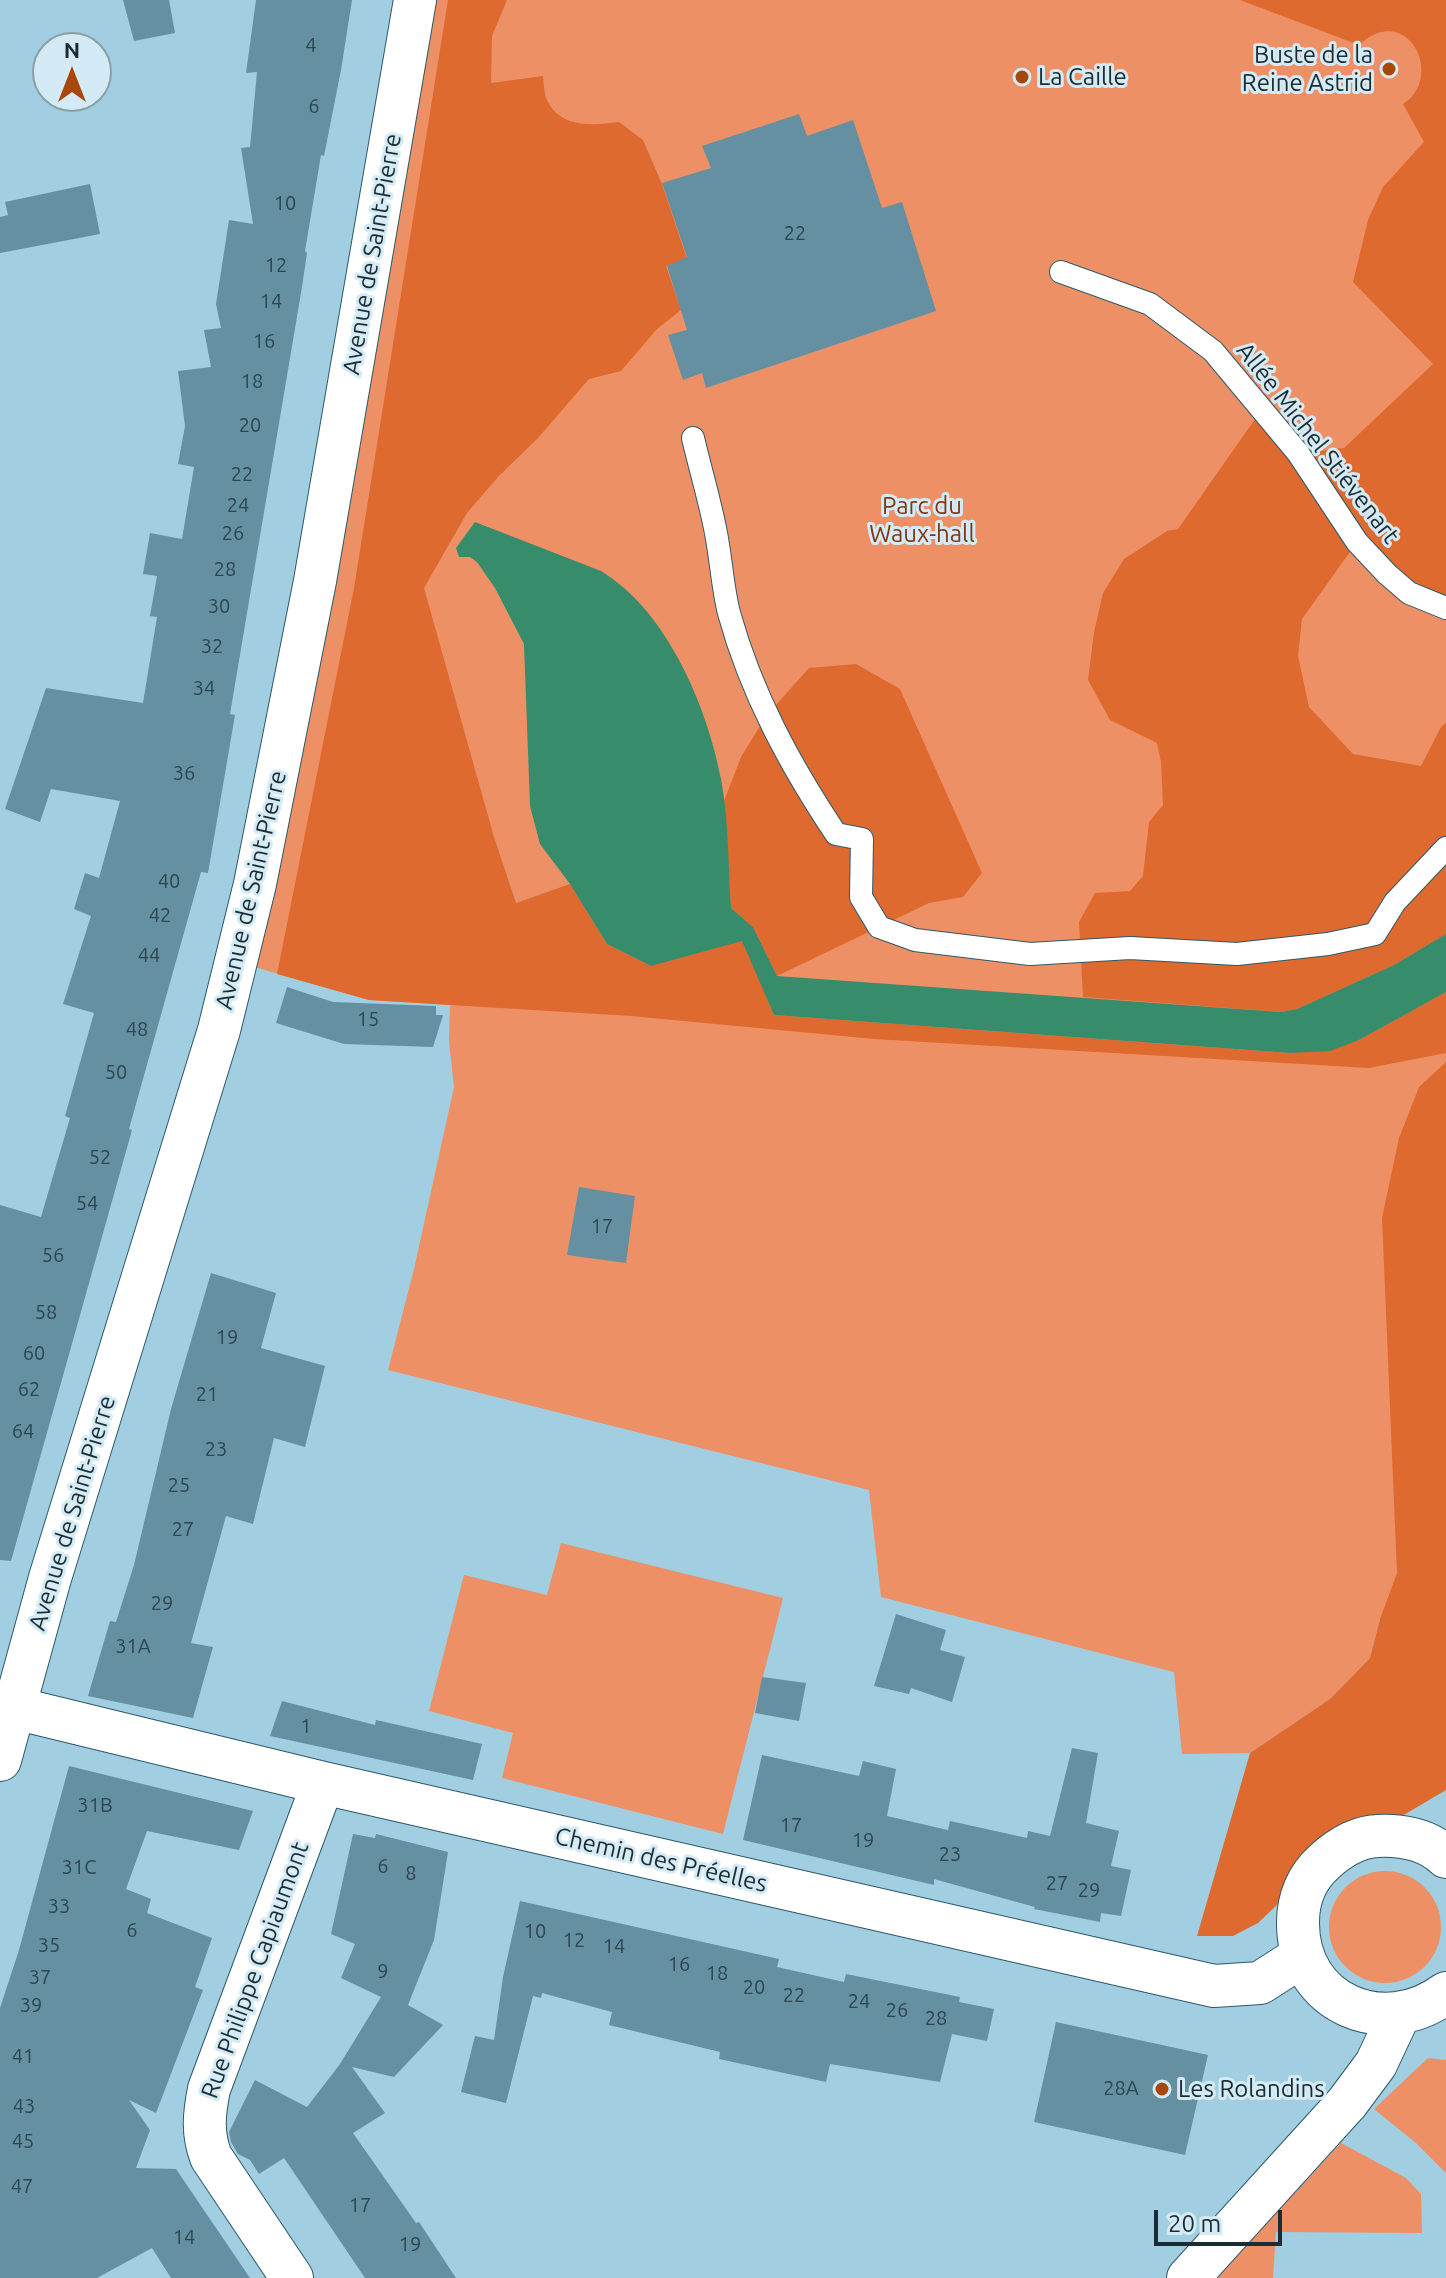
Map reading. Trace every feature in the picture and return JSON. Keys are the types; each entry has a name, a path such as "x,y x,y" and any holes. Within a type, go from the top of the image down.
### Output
{"street":[{"name":"Avenue de Saint-Pierre","path":"0,1760 50,1578 215,1044 237,962 315,581 415,0"},
{"name":"Chemin des Préelles","path":"15,1708 323,1783 1214,1986 1260,1983 1302,1956"},
{"name":"Rue Philippe Capiaumont","path":"292,2278 211,2157 204,2138 204,2113 209,2089 323,1783"},
{"path":"1446,1857 1437,1848 1399,1835 1368,1836 1338,1848 1315,1870 1298,1908 1298,1939 1302,1956 1315,1980 1338,2001 1367,2013 1399,2015 1429,2005 1446,1993"},
{"path":"1188,2278 1347,2103 1376,2064 1399,2015"}],"lane":[{"name":"Allée Michel Stiévenart","path":"1061,272 1150,304 1213,351 1298,453 1357,542 1409,593 1446,608"},
{"path":"693,438 716,531 722,586 766,716 808,793 836,834 862,839 861,897 879,927 915,940 1030,954 1130,948 1237,954 1328,944 1375,934 1395,902 1446,848"}],"green space":[{"name":"Parc du Waux-hall","path":"415,0 1446,0 1446,1564 1380,1619 1370,1658 1330,1699 1250,1753 1182,1754 1174,1672 881,1597 869,1490 388,1370 454,1087 449,1042 450,1005 369,1000 237,962"},
{"path":"561,1543 783,1598 723,1834 502,1778 513,1733 429,1711 464,1575 547,1595"},
{"path":"1385,1871 1406,1875 1425,1887 1437,1906 1441,1927 1437,1948 1425,1967 1406,1979 1385,1983 1364,1979 1345,1967 1333,1948 1329,1927 1333,1906 1345,1887 1364,1875"},
{"path":"1428,2058 1446,2060 1446,2173 1416,2143 1374,2109"},
{"path":"1341,2143 1406,2178 1421,2194 1422,2233 1276,2232 1273,2278 1216,2278"}],"shaded area":[{"path":"448,0 507,0 492,36 491,83 543,76 547,99 562,117 580,123 619,122 643,140 662,184 687,259 666,266 681,310 657,329 621,371 589,379 538,438 498,477 467,513 424,588 494,837 516,903 570,884 607,944 651,966 743,940 774,1015 1290,1053 1359,1040 1446,992 1446,1053 1369,1068 874,1039 631,1016 369,1000 277,974 354,588"},
{"path":"1240,0 1446,0 1446,608 1357,542 1302,619 1298,656 1309,707 1353,754 1421,766 1446,723 1446,934 1394,965 1297,1009 1281,1012 1083,997 1079,922 1095,893 1130,891 1143,876 1149,822 1163,805 1157,743 1110,720 1088,680 1103,593 1124,559 1167,531 1178,529 1262,409 1298,453 1344,448 1433,364 1353,282 1368,220 1383,187 1424,142 1403,104 1415,92 1421,77 1421,62 1415,48 1405,37 1392,31 1376,34 1359,45"},
{"path":"475,522 601,571 625,588 664,635 694,692 715,751 726,811 731,908 753,927 777,976 1281,1012 1297,1009 1394,965 1446,934 1446,992 1359,1040 1330,1051 1290,1053 774,1015 742,941 651,966 607,944 570,884 540,844 530,806 524,644 495,588 477,562 470,557 459,557 456,548"},
{"path":"856,664 900,689 982,873 963,897 929,903 777,976 753,927 731,908 724,801 741,757 766,716 809,668"},
{"path":"1446,1062 1446,1790 1368,1836 1279,1903 1258,1923 1233,1936 1197,1936 1250,1753 1330,1699 1370,1658 1397,1573 1382,1218 1399,1138 1419,1087"}],"building":[{"path":"123,0 169,0 175,33 134,41"},
{"path":"256,0 352,0 305,251 302,287 230,714 235,715 208,873 201,872 11,1561 0,1560 0,1205 41,1217 70,1118 65,1116 94,1013 63,1004 91,916 74,909 85,873 99,878 120,801 51,789 40,822 5,809 46,688 143,703 157,617 150,616 157,576 143,574 150,533 182,539 194,467 178,464 185,426 178,371 211,367 204,330 221,328 216,304 229,220 253,224 241,148 250,147 257,72 246,73"},
{"path":"799,114 807,136 853,120 882,208 902,202 936,311 706,388 702,373 683,380 668,335 687,330 667,266 687,257 662,183 711,168 702,146"},
{"path":"90,184 100,234 0,253 0,217 8,215 5,202"},
{"path":"287,987 333,1002 436,1006 436,1015 443,1015 433,1047 344,1044 276,1023"},
{"path":"579,1187 635,1196 626,1263 567,1255"},
{"path":"211,1273 276,1293 261,1348 325,1366 305,1447 274,1438 253,1524 226,1516 191,1643 213,1647 193,1718 88,1696 110,1621 116,1622 134,1565 171,1409"},
{"path":"896,1614 946,1630 940,1650 965,1657 952,1702 911,1688 909,1694 874,1686"},
{"path":"762,1677 806,1683 799,1721 755,1713"},
{"path":"282,1701 375,1725 376,1720 482,1744 473,1780 270,1736"},
{"path":"1072,1748 1098,1753 1086,1823 1119,1831 1111,1866 1131,1870 1121,1916 1101,1913 1100,1922 1034,1909 934,1879 934,1885 743,1840 762,1755 859,1776 863,1761 896,1769 887,1816 948,1830 950,1821 1027,1838 1028,1831 1050,1836"},
{"path":"69,1766 253,1811 239,1850 147,1831 126,1889 151,1899 147,1913 212,1938 195,1987 203,1990 156,2113 129,2100 150,2130 136,2168 176,2169 250,2278 171,2278 152,2248 97,2278 0,2278 0,2008"},
{"path":"353,1834 375,1838 376,1834 448,1852 434,1940 408,2005 443,2025 394,2077 352,2067 385,2113 353,2133 456,2278 365,2278 284,2158 259,2174 250,2160 238,2154 231,2142 229,2132 255,2080 307,2107 340,2064 381,1997 341,1978 355,1944 331,1934"},
{"path":"520,1901 779,1959 777,1967 844,1982 846,1974 960,1997 959,2002 994,2009 987,2041 952,2034 940,2082 830,2064 826,2082 719,2059 720,2052 609,2025 612,2012 542,1993 541,1998 533,1996 506,2103 461,2092 475,2036 494,2040 503,1977"},
{"path":"1056,2022 1208,2055 1185,2155 1034,2122"}],"place":[{"name":"Buste de la Reine Astrid","path":"1389,69"},
{"name":"La Caille","path":"1022,77"},
{"name":"Les Rolandins","path":"1162,2089"}]}
